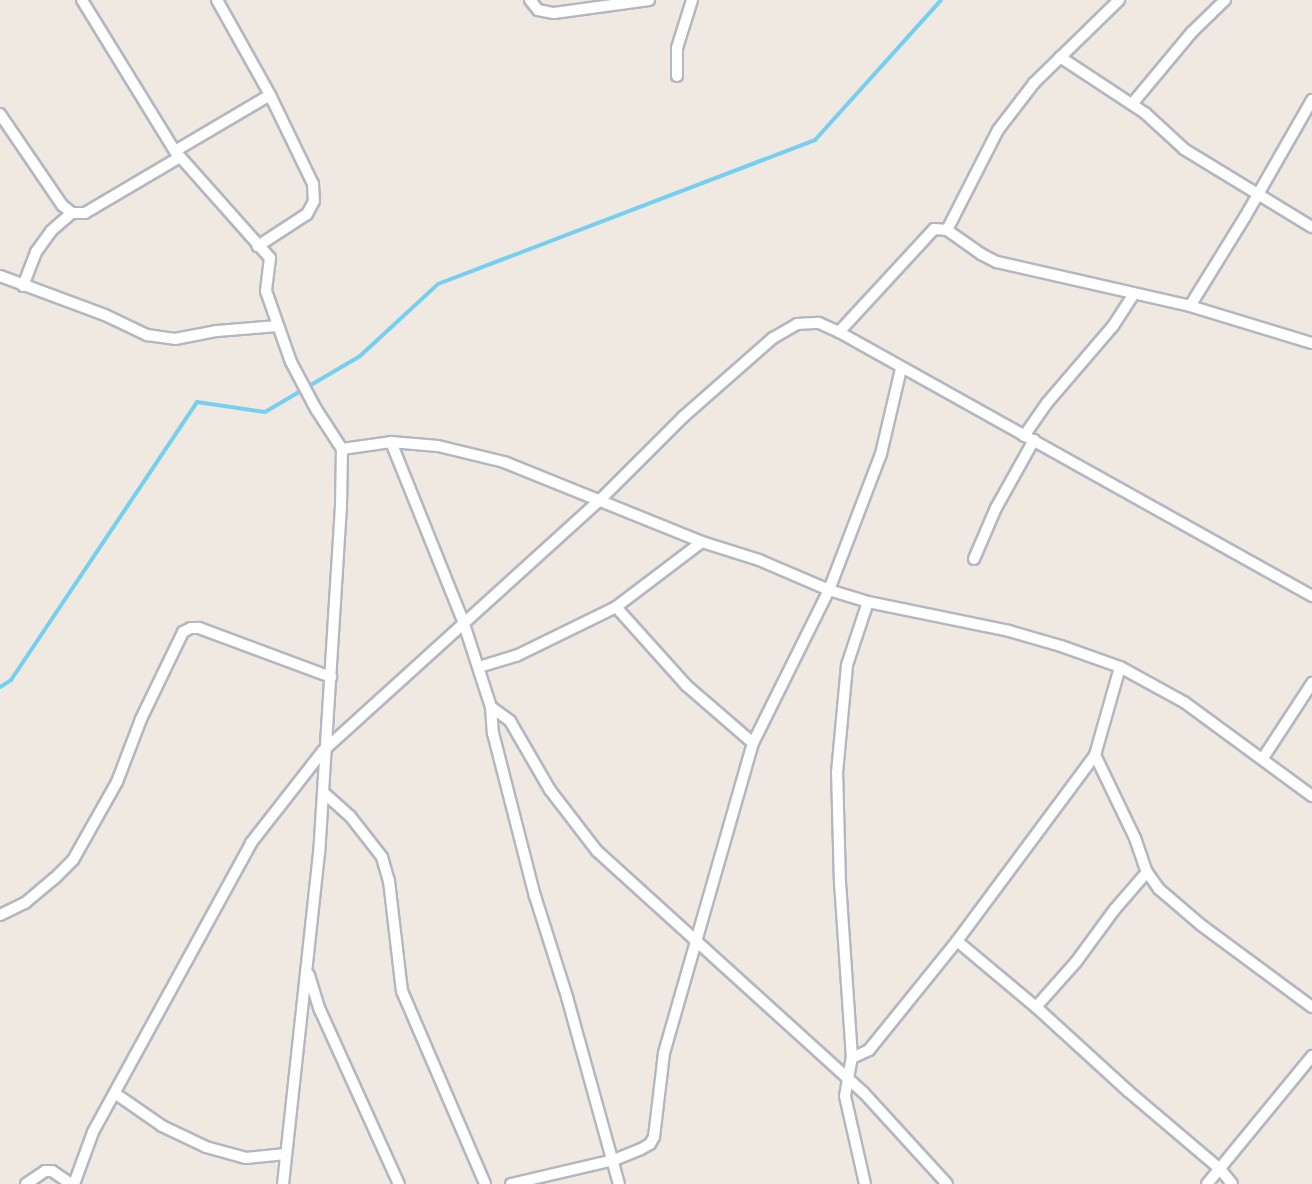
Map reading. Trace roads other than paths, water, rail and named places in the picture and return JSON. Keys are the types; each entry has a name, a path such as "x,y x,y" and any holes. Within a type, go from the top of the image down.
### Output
{"street":[{"path":"82,0 178,154 270,258 266,291 291,362 316,409 342,449 331,677 323,751 323,792 308,971 283,1184"},
{"path":"217,0 270,95 313,184 315,201 308,214 258,246"},
{"path":"530,0 538,10 554,13 649,0"},
{"path":"677,76 676,48 692,0"},
{"path":"947,230 998,130 1034,83 1119,0"},
{"path":"1132,104 1192,32 1225,0"},
{"path":"1060,57 1132,104 1184,149 1257,196 1312,227"},
{"path":"0,114 62,206 72,213 85,213 270,95"},
{"path":"1190,306 1312,100"},
{"path":"23,286 36,252 51,231 72,213"},
{"path":"839,332 934,229 947,230 981,254 998,262 1190,306 1312,343"},
{"path":"0,276 105,315 147,335 175,339 217,331 278,326"},
{"path":"974,559 1047,403 1113,326 1134,294"},
{"path":"26,1184 45,1171 52,1171 72,1184 88,1143 251,843 323,751 463,621 601,499 683,417 773,338 797,324 819,323 839,332 901,369 1312,596"},
{"path":"511,1184 614,1160 650,1144 654,1137 664,1053 753,743 829,590 881,454 901,369"},
{"path":"342,449 390,442 438,446 504,462 601,499 702,542 759,560 829,590 868,602 1009,631 1061,645 1120,667 1184,702 1312,796"},
{"path":"390,442 463,621 479,667 491,707 493,733 536,896 614,1160 619,1184"},
{"path":"479,667 516,656 616,607 702,542"},
{"path":"865,1184 846,1107 847,1079 852,1058 840,884 837,773 847,665 868,602"},
{"path":"616,607 687,686 753,743"},
{"path":"0,915 25,903 73,860 117,782 141,719 183,632 191,628 199,628 331,677"},
{"path":"852,1058 869,1050 957,941 1095,755 1120,667"},
{"path":"1263,758 1312,683"},
{"path":"491,707 510,722 550,790 597,851 864,1093 947,1184"},
{"path":"1095,755 1135,838 1147,872 1160,889 1201,925 1312,1007"},
{"path":"323,792 350,816 382,857 389,881 402,992 485,1184"},
{"path":"1036,1007 1076,962 1115,909 1147,872"},
{"path":"957,941 1036,1007 1128,1091 1220,1169 1232,1184"},
{"path":"308,971 320,1010 399,1184"},
{"path":"1207,1184 1312,1056"},
{"path":"116,1094 162,1126 206,1147 246,1158 286,1154"}],"waterway":[{"path":"0,687 11,680 197,402 265,412 360,356 438,284 815,140 941,0"}]}
